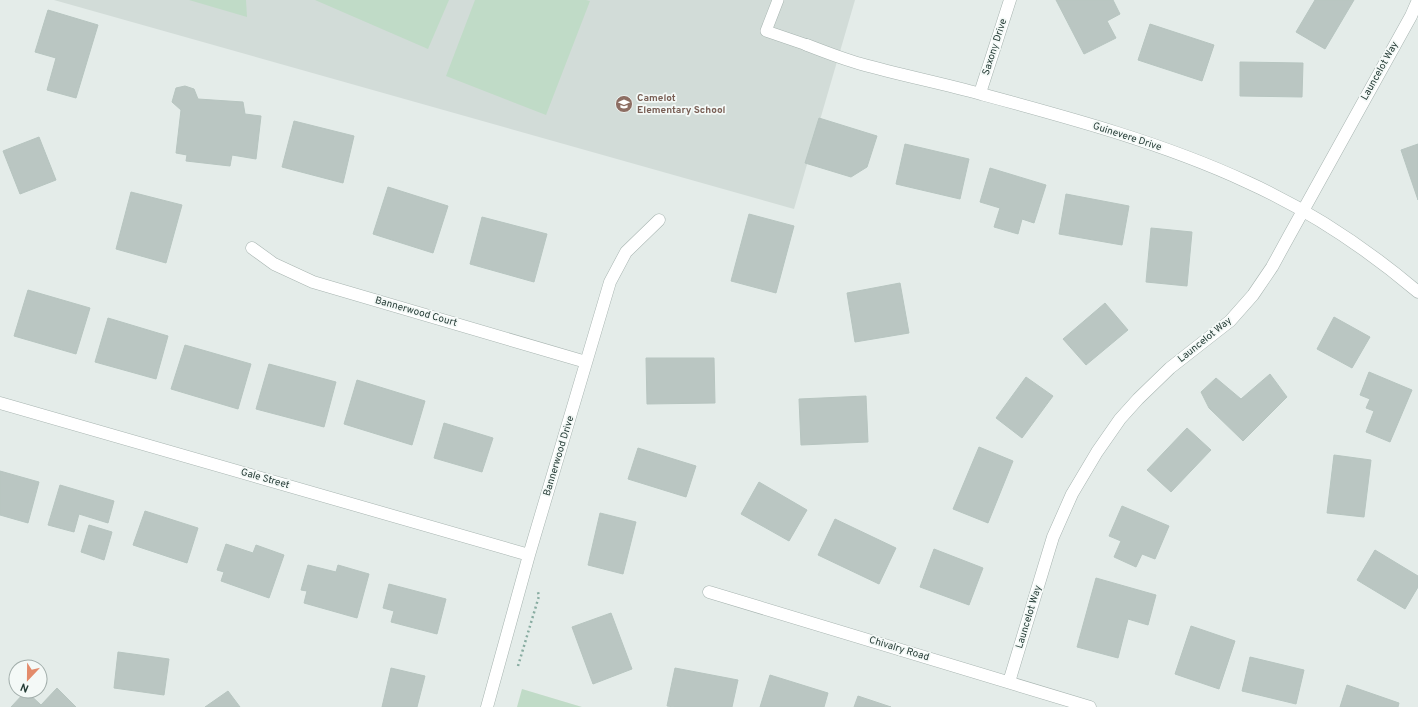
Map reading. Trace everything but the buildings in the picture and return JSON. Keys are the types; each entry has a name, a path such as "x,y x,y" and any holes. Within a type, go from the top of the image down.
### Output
{"street":[{"name":"Saxony Drive","path":"980,94 1010,0"},
{"name":"Launcelot Way","path":"1009,682 1053,537 1072,494 1097,452 1120,420 1138,399 1170,368 1230,321 1253,296 1272,267 1411,16 1418,0"},
{"name":"Guinevere Drive","path":"807,46 860,64 980,94 1114,132 1181,154 1247,181 1303,210 1344,235 1394,271 1418,292"},
{"name":"Bannerwood Drive","path":"487,707 529,556 610,282 626,252 659,220"},
{"name":"Bannerwood Court","path":"252,248 274,264 313,282 586,362"},
{"name":"Gale Street","path":"0,403 529,556"},
{"name":"Chivalry Road","path":"709,592 1090,707"}],"lane":[{"path":"778,0 766,31 807,46"}],"shaded area":[{"name":"Camelot Elementary School","path":"54,0 855,0 794,209"}],"green space":[{"path":"189,0 246,0 247,17"},
{"path":"315,0 449,0 428,49"},
{"path":"475,0 590,1 546,115 446,76"},
{"path":"522,689 582,707 517,707"}],"place":[{"name":"Camelot Elementary School","path":"624,104"}]}
